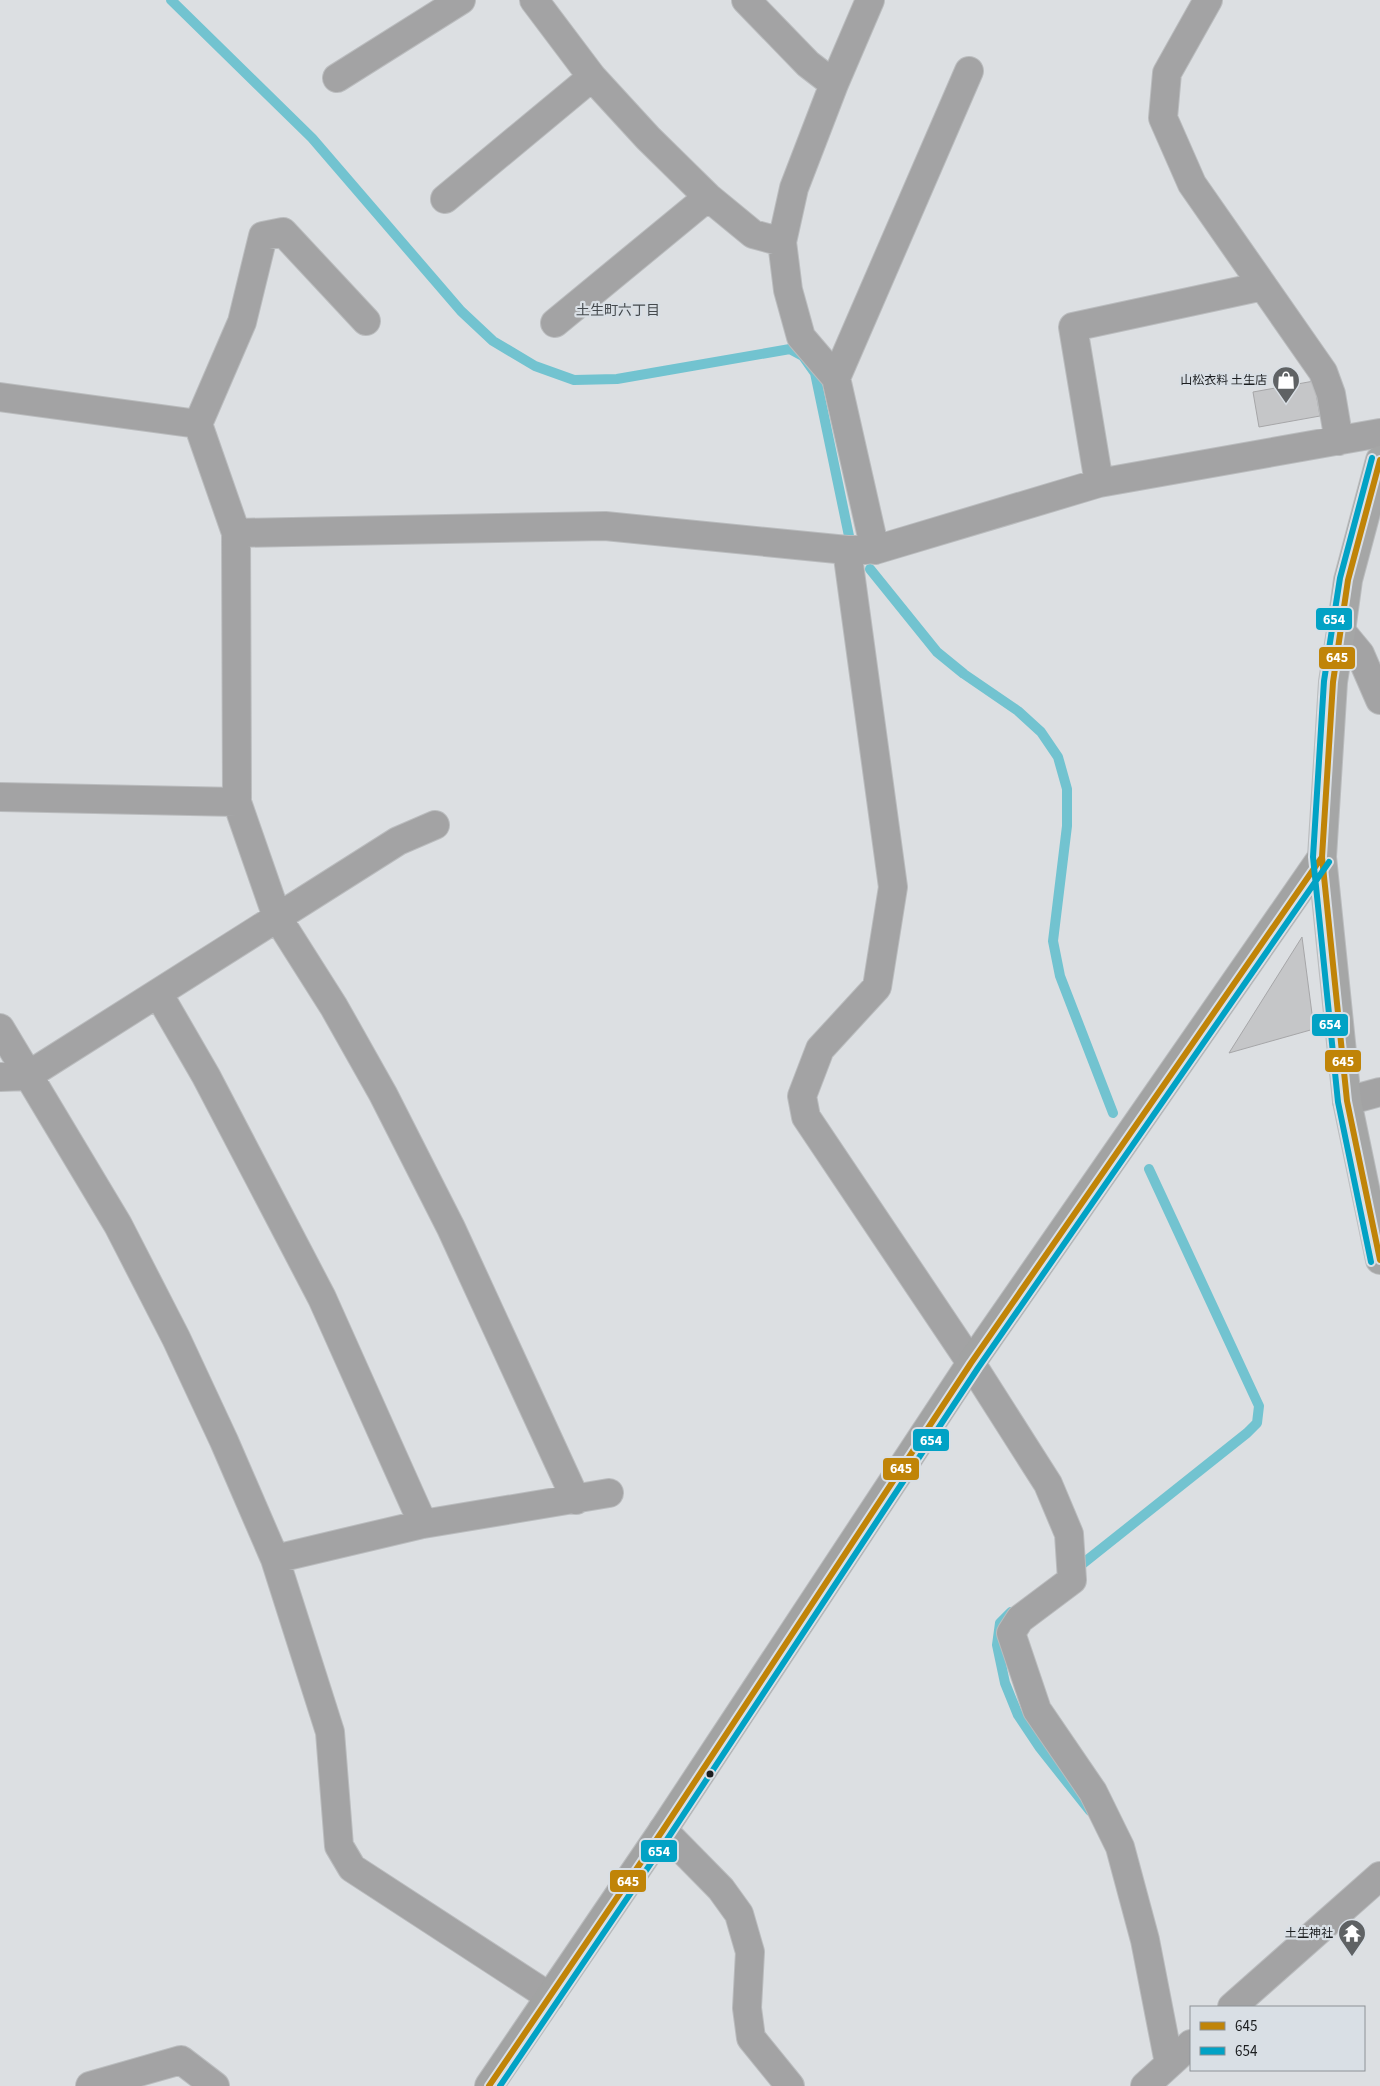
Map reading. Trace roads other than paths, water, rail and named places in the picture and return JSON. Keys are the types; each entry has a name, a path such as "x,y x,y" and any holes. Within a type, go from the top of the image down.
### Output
{"main road":[{"path":"1380,460 1348,580 1333,682 1322,857 1348,1101 1380,1260"}],"street":[{"path":"338,78 461,0"},
{"path":"534,0 592,77 648,138 708,197 753,234 782,242"},
{"path":"746,0 808,64 834,84"},
{"path":"870,0 834,84 794,188 782,242 788,290 801,338 836,378 875,550"},
{"path":"1208,0 1167,73 1162,118 1192,184 1323,372 1332,394 1339,441"},
{"path":"836,378 969,71"},
{"path":"446,199 592,77"},
{"path":"555,323 708,197"},
{"path":"366,321 283,232 263,236 242,322 198,424 236,533 237,802 277,917 334,1007 383,1094 451,1228 576,1500"},
{"path":"1099,484 1073,328 1263,286"},
{"path":"0,396 198,424"},
{"path":"236,533 605,526 847,550 875,550 1099,484 1380,433"},
{"path":"847,550 894,887 877,988 820,1049 802,1096 806,1117 971,1363 1048,1484 1069,1534 1072,1580 1020,1620 1011,1634 1037,1710 1093,1792 1120,1847 1145,1940 1169,2063"},
{"path":"1341,631 1360,654 1380,700"},
{"path":"0,797 237,802"},
{"path":"0,1077 28,1076 398,841 435,825"},
{"path":"489,2086 663,1830 971,1363 1322,857"},
{"path":"158,993 206,1076 322,1298 423,1524"},
{"path":"0,1028 118,1225 176,1338 224,1441 275,1560 330,1732 339,1846 352,1868 550,1997"},
{"path":"1348,1101 1380,1092"},
{"path":"275,1560 423,1524 609,1494"},
{"path":"663,1830 721,1888 739,1914 750,1952 747,2008 751,2038 790,2086"},
{"path":"1233,2006 1380,1876"},
{"path":"1145,2086 1190,2045"},
{"path":"90,2086 181,2060 215,2086"}],"waterway":[{"path":"171,0 312,138 461,311 493,341 535,366 574,380 617,379 790,349 803,356 815,373 849,536"},
{"path":"870,569 937,652 964,674 1018,711 1041,732 1058,757 1067,789 1067,826 1053,941 1060,976 1113,1113"},
{"path":"1081,1565 1247,1433 1257,1423 1259,1406 1149,1169"},
{"path":"1011,1612 1000,1623 997,1645 1005,1683 1018,1715 1040,1748 1090,1811"}],"place":[{"name":"山松衣料 土生店","path":"1286,404"},
{"name":"土生神社","path":"1352,1957"}],"district":[{"name":"土生町六丁目","path":"618,310"}]}
